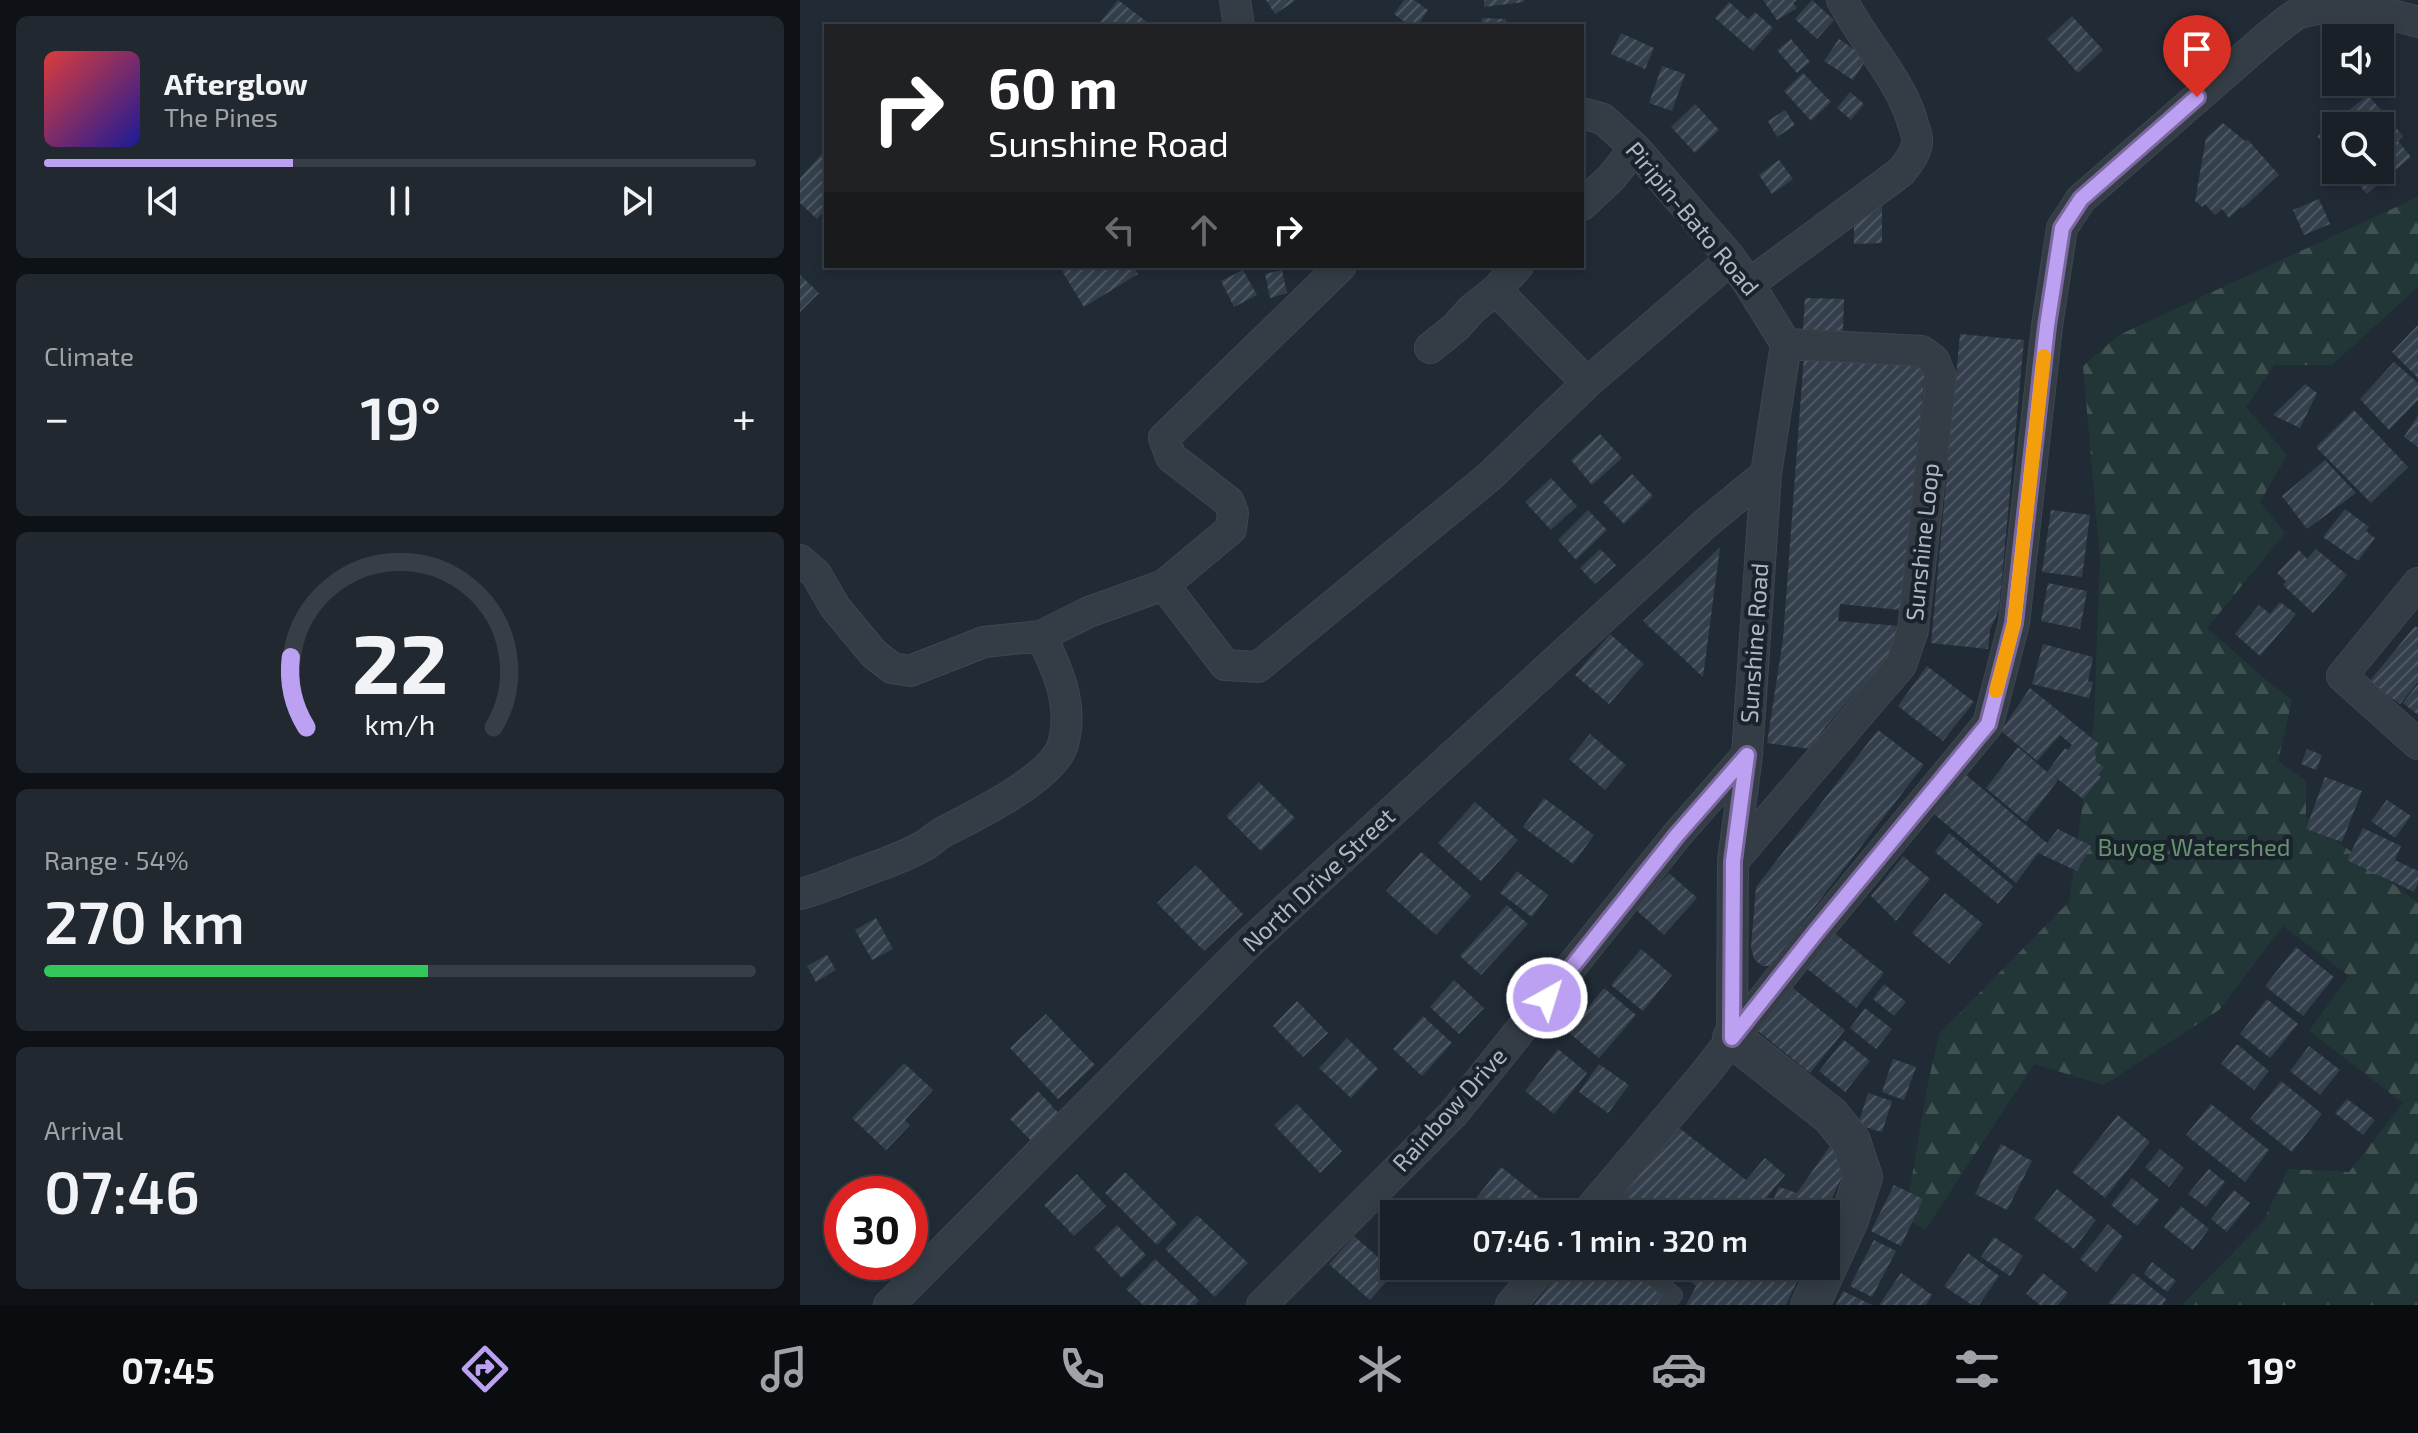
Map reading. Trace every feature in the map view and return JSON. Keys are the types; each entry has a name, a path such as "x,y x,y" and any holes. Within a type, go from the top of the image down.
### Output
{"street":[{"path":"1235,0 1239,24"},
{"path":"1749,284 1901,172 1915,149 1917,139 1909,111 1842,0"},
{"path":"1598,1200 1988,724 2014,623 2047,326 2062,228 2081,199 2267,37 2300,12 2326,3 2353,3 2418,22"},
{"name":"Piripin-Bato Road","path":"1584,114 1603,119 1635,148 1728,255 1786,344"},
{"path":"1584,203 1611,178 1635,148"},
{"path":"1164,585 1225,665 1258,667 1489,477 1587,383 1724,265 1728,255"},
{"path":"800,560 816,574 835,607 874,654 892,668 910,671 984,642 1041,636 1089,612 1164,585 1231,529 1233,513 1229,502 1171,457 1164,438 1339,268"},
{"path":"1430,348 1496,290 1516,268"},
{"path":"1496,290 1587,383"},
{"name":"Sunshine Road","path":"1732,1038 1733,861 1747,755 1766,474 1786,344"},
{"name":"Sunshine Loop","path":"1733,861 1901,665 1913,630 1941,377 1934,360 1922,351 1786,344"},
{"name":"North Drive Street","path":"889,1305 1248,944 1694,534 1766,474"},
{"path":"2416,591 2342,676 2418,744"},
{"path":"800,894 878,868 924,846 942,832 1004,799 1051,765 1061,748 1066,729 1066,702 1056,666 1041,636"},
{"name":"Rainbow Drive","path":"1262,1305 1453,1114 1677,835 1747,755"},
{"path":"1732,1038 1831,1116 1851,1141 1863,1177 1849,1220 1810,1305"},
{"path":"1511,1305 1532,1280"}],"lane":[{"path":"1656,1280 1674,1295 1666,1305"}],"green space":[{"name":"Buyog Watershed","path":"2418,197 2418,287 2332,365 2274,365 2246,407 2287,455 2260,502 2285,533 2207,628 2292,700 2278,761 2306,781 2306,817 2418,903 2418,1305 2182,1305 2263,1222 2288,1169 2349,1172 2403,1103 2309,1031 2349,976 2283,926 2219,1010 2104,1085 2034,1064 1925,1230 1905,1218 1939,1034 2069,902 2094,723 2100,559 2083,366 2119,335"}],"building":[{"path":"1118,0 1147,22 1145,24 1099,24"},
{"path":"1266,0 1296,0 1275,14"},
{"path":"1404,0 1414,0 1428,10 1418,24 1407,24 1394,14"},
{"path":"1484,0 1524,0 1524,2 1484,7"},
{"path":"1763,0 1797,0 1793,3 1797,8 1777,20"},
{"path":"1812,0 1834,20 1817,39 1795,19"},
{"path":"1729,2 1748,19 1755,12 1773,28 1753,51 1715,18"},
{"path":"2072,16 2103,50 2078,73 2047,39"},
{"path":"1482,18 1506,19 1506,24 1481,24"},
{"path":"1621,33 1654,48 1645,69 1611,54"},
{"path":"1791,39 1810,62 1797,73 1777,50"},
{"path":"1839,39 1867,58 1853,80 1824,61"},
{"path":"1662,66 1685,74 1672,111 1649,103"},
{"path":"1803,73 1831,102 1811,121 1784,91"},
{"path":"1850,92 1864,104 1851,120 1837,108"},
{"path":"2369,96 2383,112 2347,112"},
{"path":"1695,104 1719,130 1695,153 1671,127"},
{"path":"1785,110 1795,125 1777,137 1768,121"},
{"path":"2223,123 2245,141 2248,140 2279,175 2229,218 2222,209 2215,215 2205,204 2202,207 2195,201 2206,138"},
{"path":"2394,125 2403,136 2398,141 2411,157 2394,171"},
{"path":"824,151 824,211 817,219 800,203 800,178"},
{"path":"1779,160 1793,179 1772,194 1759,175"},
{"path":"2358,184 2379,184 2367,194"},
{"path":"2319,199 2330,224 2304,235 2293,210"},
{"path":"1882,206 1882,243 1854,244 1854,207"},
{"path":"1067,268 1134,268 1138,274 1084,307 1062,271"},
{"path":"1243,270 1257,295 1234,307 1221,281"},
{"path":"1282,270 1287,293 1270,298 1265,274"},
{"path":"800,275 819,293 800,312"},
{"path":"1805,298 1844,299 1843,331 1803,329"},
{"path":"2418,325 2418,378 2392,352"},
{"path":"1960,334 2024,340 1999,610 1990,630 1988,649 1931,643"},
{"path":"1804,355 1920,366 1925,372 1900,610 1840,604 1838,621 1899,626 1896,648 1825,727 1810,749 1767,743 1783,639"},
{"path":"2394,362 2418,383 2418,400 2389,430 2360,399"},
{"path":"2305,384 2317,393 2300,428 2273,415"},
{"path":"2354,410 2408,467 2371,503 2316,447"},
{"path":"2418,415 2418,447 2404,437"},
{"path":"1600,434 1622,458 1592,485 1571,460"},
{"path":"2325,460 2356,493 2307,529 2282,496"},
{"path":"1632,474 1653,496 1624,524 1603,502"},
{"path":"1551,478 1577,506 1551,530 1525,502"},
{"path":"2345,509 2369,527 2366,531 2375,538 2358,561 2323,537"},
{"path":"1588,510 1607,530 1576,560 1558,540"},
{"path":"2051,510 2090,515 2082,577 2042,572"},
{"path":"1720,547 1703,677 1643,621"},
{"path":"1600,549 1616,565 1595,584 1580,568"},
{"path":"2316,549 2347,575 2313,613 2283,585 2286,581 2277,573 2299,550 2307,559"},
{"path":"2048,583 2087,591 2080,629 2041,621"},
{"path":"2280,602 2296,614 2260,656 2235,634 2259,605 2270,614"},
{"path":"2415,626 2418,628 2418,682 2400,704 2369,682"},
{"path":"1610,634 1644,664 1609,704 1575,675"},
{"path":"2043,644 2093,657 2088,681 2093,682 2089,698 2032,684"},
{"path":"1927,666 1974,702 1943,741 1898,706"},
{"path":"2418,684 2418,715 2403,703"},
{"path":"2030,688 2099,744 2095,750 2096,762 2104,767 2098,775 2101,777 2083,799 2050,773 2058,780 2026,822 1986,788 2018,747 2047,772 2065,748 2068,750 2072,745 2060,735 2037,761 2001,731"},
{"path":"1878,730 1924,765 1772,966 1762,966 1754,959 1751,947 1756,887"},
{"path":"1590,734 1626,765 1605,790 1569,759"},
{"path":"2307,749 2322,755 2316,770 2301,764"},
{"path":"1966,775 2047,843 2058,829 2091,846 2077,871 2038,853 2016,883 1934,814"},
{"path":"2325,777 2362,791 2342,842 2306,829"},
{"path":"1259,782 1295,818 1261,851 1226,816"},
{"path":"1544,798 1594,835 1573,864 1523,827"},
{"path":"2387,800 2411,816 2395,838 2371,821"},
{"path":"1475,802 1518,840 1481,881 1438,843"},
{"path":"2363,828 2401,846 2395,860 2418,871 2414,892 2347,860"},
{"path":"1949,833 2013,886 1998,904 1935,852"},
{"path":"1421,852 1471,896 1436,935 1386,891"},
{"path":"1903,856 1930,879 1896,921 1871,896"},
{"path":"1196,865 1243,914 1204,951 1157,903"},
{"path":"1517,871 1548,895 1532,917 1500,893"},
{"path":"1669,873 1697,898 1664,935 1635,909"},
{"path":"1945,893 1983,924 1949,964 1912,933"},
{"path":"1507,905 1528,924 1481,975 1460,956"},
{"path":"876,918 893,949 872,960 855,930"},
{"path":"1828,928 1884,973 1856,1008 1800,963"},
{"path":"2296,947 2334,977 2303,1016 2265,986"},
{"path":"1641,949 1672,975 1643,1011 1611,985"},
{"path":"827,955 836,970 816,982 807,966"},
{"path":"1454,980 1484,1008 1459,1034 1430,1007"},
{"path":"1884,984 1906,1002 1894,1016 1873,999"},
{"path":"1604,988 1636,1015 1599,1058 1568,1032"},
{"path":"1793,988 1845,1030 1810,1073 1758,1031"},
{"path":"2267,999 2298,1024 2270,1058 2240,1034"},
{"path":"1297,1001 1328,1033 1303,1057 1273,1026"},
{"path":"1865,1008 1892,1029 1876,1049 1850,1028"},
{"path":"1046,1014 1095,1065 1058,1099 1010,1048"},
{"path":"1423,1016 1452,1043 1422,1076 1393,1049"},
{"path":"1347,1038 1378,1069 1351,1098 1319,1068"},
{"path":"1844,1040 1870,1061 1845,1092 1819,1071"},
{"path":"2237,1044 2269,1071 2254,1090 2221,1064"},
{"path":"2309,1046 2340,1070 2320,1095 2290,1071"},
{"path":"1558,1049 1587,1073 1554,1114 1525,1091"},
{"path":"1893,1059 1916,1067 1904,1100 1882,1092"},
{"path":"904,1063 933,1090 905,1120 910,1125 886,1150 852,1118"},
{"path":"1599,1064 1629,1085 1608,1113 1579,1092"},
{"path":"2281,1081 2322,1114 2292,1152 2250,1119"},
{"path":"1038,1091 1066,1121 1038,1148 1010,1119"},
{"path":"1868,1093 1892,1101 1882,1132 1858,1125"},
{"path":"2347,1099 2375,1120 2363,1135 2335,1113"},
{"path":"1297,1104 1342,1151 1320,1173 1274,1125"},
{"path":"2211,1104 2269,1150 2245,1182 2186,1135"},
{"path":"2118,1115 2150,1142 2105,1198 2072,1172"},
{"path":"1678,1127 1746,1180 1765,1158 1785,1175 1764,1200 1619,1200"},
{"path":"2001,1144 2032,1161 2007,1210 1975,1194"},
{"path":"1830,1146 1841,1161 1843,1174 1831,1200 1773,1200 1779,1187 1797,1193"},
{"path":"2160,1149 2184,1168 2169,1187 2145,1167"},
{"path":"1501,1167 1540,1198 1538,1200 1475,1200"},
{"path":"2209,1169 2225,1182 2206,1207 2188,1194"},
{"path":"1125,1172 1177,1224 1157,1245 1105,1193"},
{"path":"1077,1174 1106,1206 1074,1236 1044,1205"},
{"path":"2132,1178 2159,1200 2137,1226 2111,1205"},
{"path":"1894,1185 1923,1199 1901,1246 1871,1231"},
{"path":"2057,1189 2096,1220 2074,1249 2034,1218"},
{"path":"2234,1190 2250,1203 2227,1232 2211,1219"},
{"path":"2181,1206 2209,1229 2193,1250 2164,1227"},
{"path":"1197,1215 1248,1263 1215,1297 1165,1249"},
{"path":"2108,1224 2123,1237 2096,1272 2080,1259"},
{"path":"1117,1225 1146,1255 1122,1278 1094,1248"},
{"path":"1354,1236 1380,1259 1380,1280 1388,1280 1370,1300 1329,1264"},
{"path":"1994,1237 2023,1256 2010,1276 1981,1257"},
{"path":"1874,1240 1896,1251 1872,1297 1850,1286"},
{"path":"1968,1253 1999,1276 1979,1305 1972,1305 1944,1286"},
{"path":"1155,1259 1199,1300 1195,1305 1143,1305 1126,1289"},
{"path":"2152,1262 2176,1281 2167,1292 2144,1274"},
{"path":"1901,1273 1932,1295 1926,1305 1879,1305"},
{"path":"2043,1273 2068,1293 2058,1305 2040,1305 2026,1294"},
{"path":"2133,1273 2166,1299 2162,1305 2108,1304"},
{"path":"1553,1280 1643,1280 1663,1295 1656,1305 1534,1305"},
{"path":"1688,1280 1798,1280 1786,1305 1686,1305 1696,1286"},
{"path":"1843,1291 1872,1305 1836,1305"}],"slow traffic":[{"path":"1996,691 2014,623 2044,356"}],"route":[{"path":"1547,998 1677,835 1747,755 1733,861 1732,1038 1988,724 2014,623 2047,326 2062,228 2081,199 2197,97"}]}
